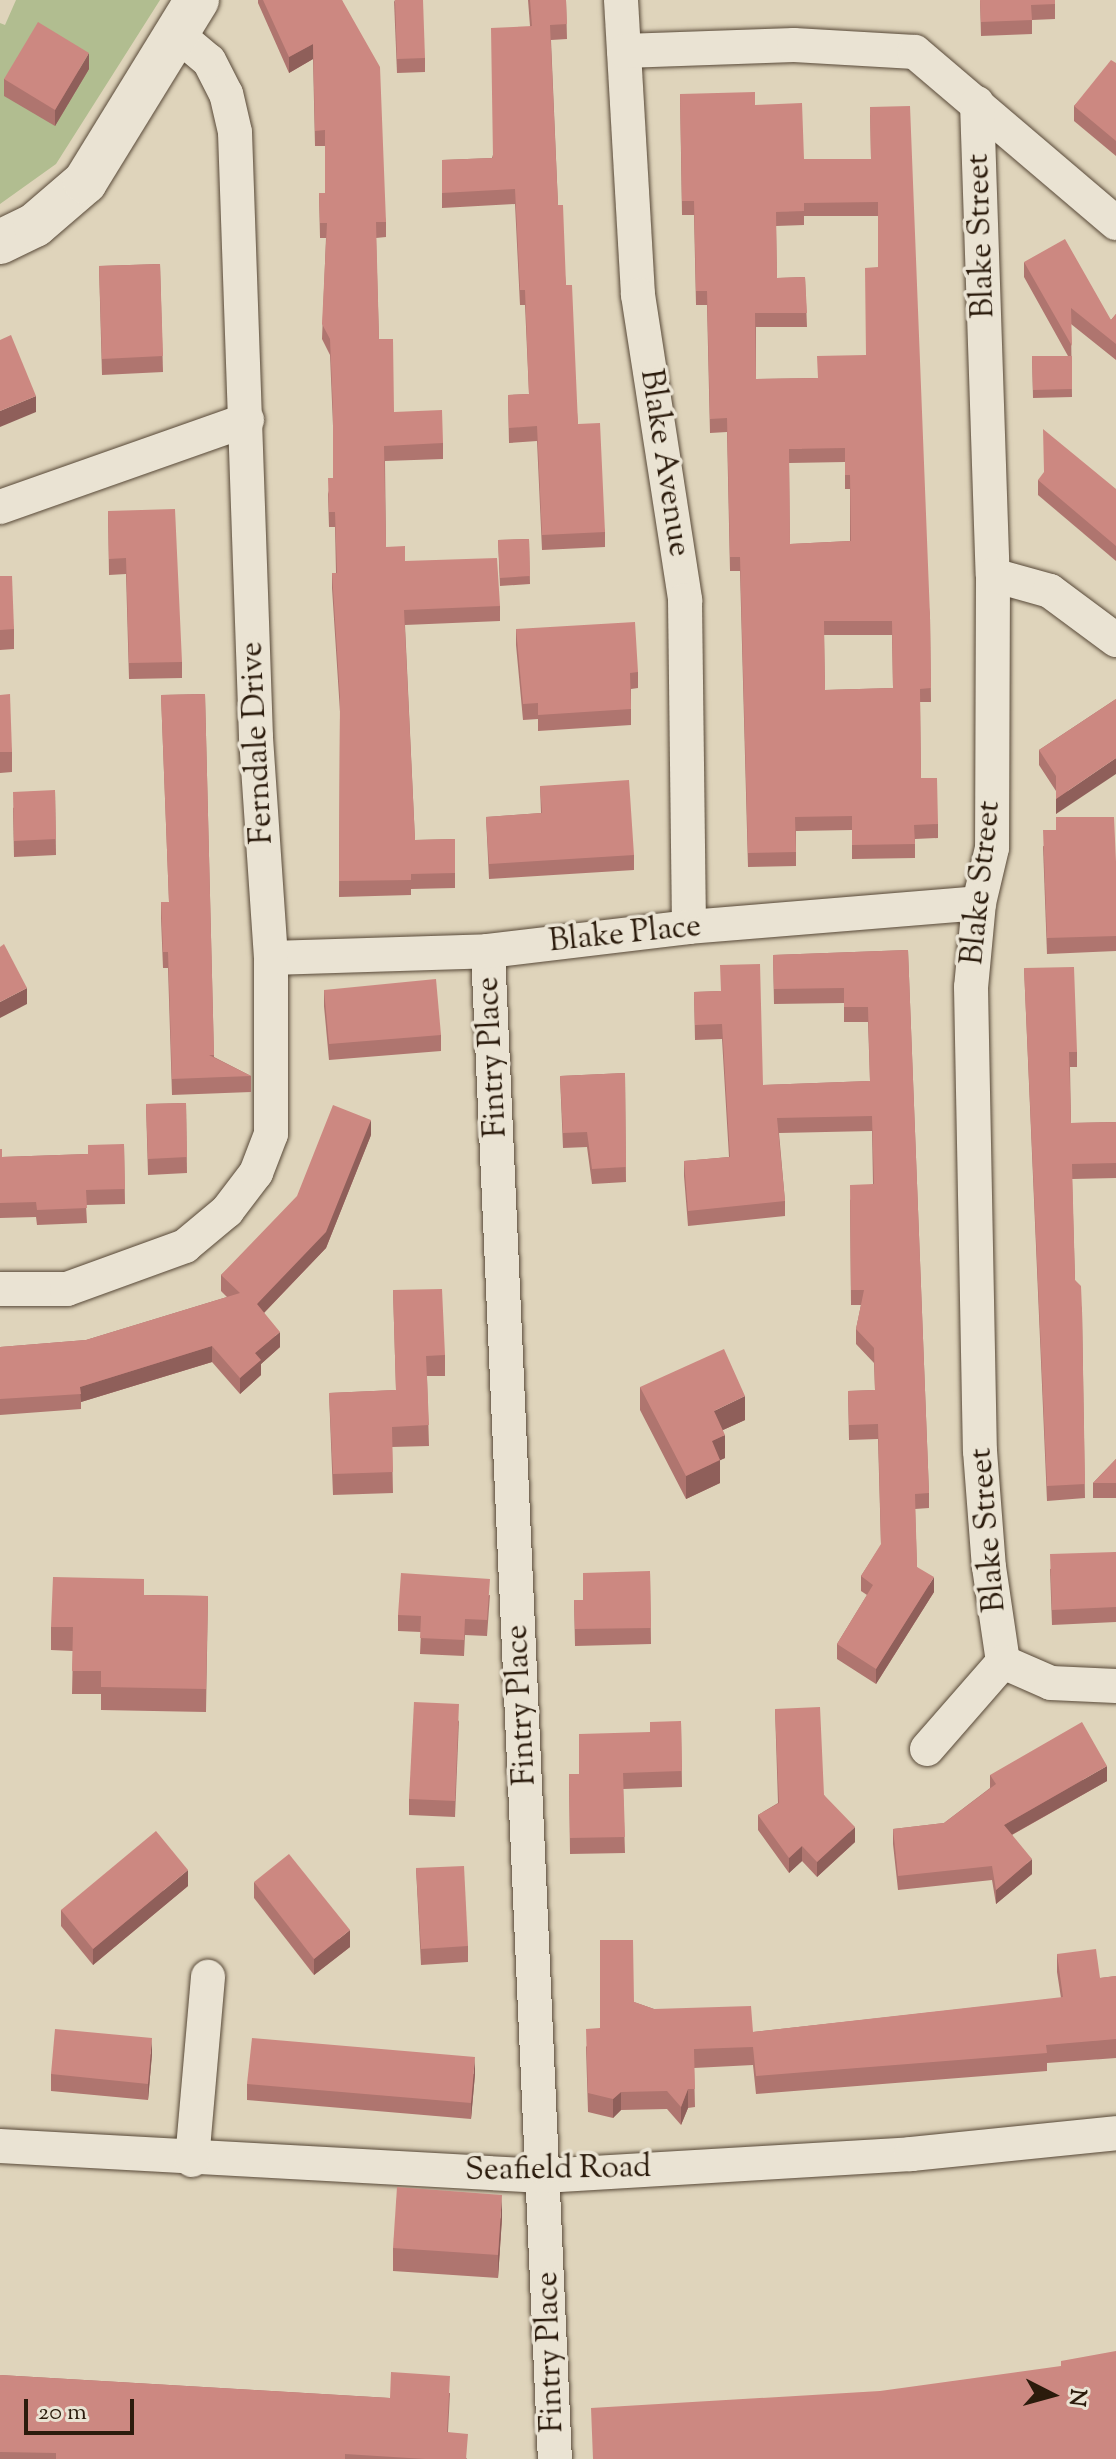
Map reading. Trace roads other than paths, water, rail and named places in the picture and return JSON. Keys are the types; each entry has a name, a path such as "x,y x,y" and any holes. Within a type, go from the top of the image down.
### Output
{"main road":[{"path":"0,242 35,225 85,182 188,17"}],"street":[{"name":"Blake Avenue","path":"621,0 638,295 685,600 689,927"},
{"name":"Ferndale Drive","path":"0,1289 67,1289 129,1271 185,1246 227,1211 256,1173 271,1134 271,958 256,737 235,132 226,94 188,17"},
{"path":"624,51 794,45 915,52 1116,223"},
{"name":"Blake Street","path":"977,103 993,575 992,848 979,903 971,987 980,1451 989,1567 1003,1662"},
{"path":"0,507 247,420"},
{"path":"993,575 1050,591 1116,640"},
{"name":"Blake Place","path":"271,958 488,951 689,927 979,903"},
{"name":"Fintry Place","path":"488,951 555,2459"},
{"path":"927,1749 1003,1662 1051,1683 1116,1686"},
{"path":"192,2160 208,1977"},
{"name":"Seafield Road","path":"0,2146 192,2160 543,2176 911,2154 1116,2133"}]}
